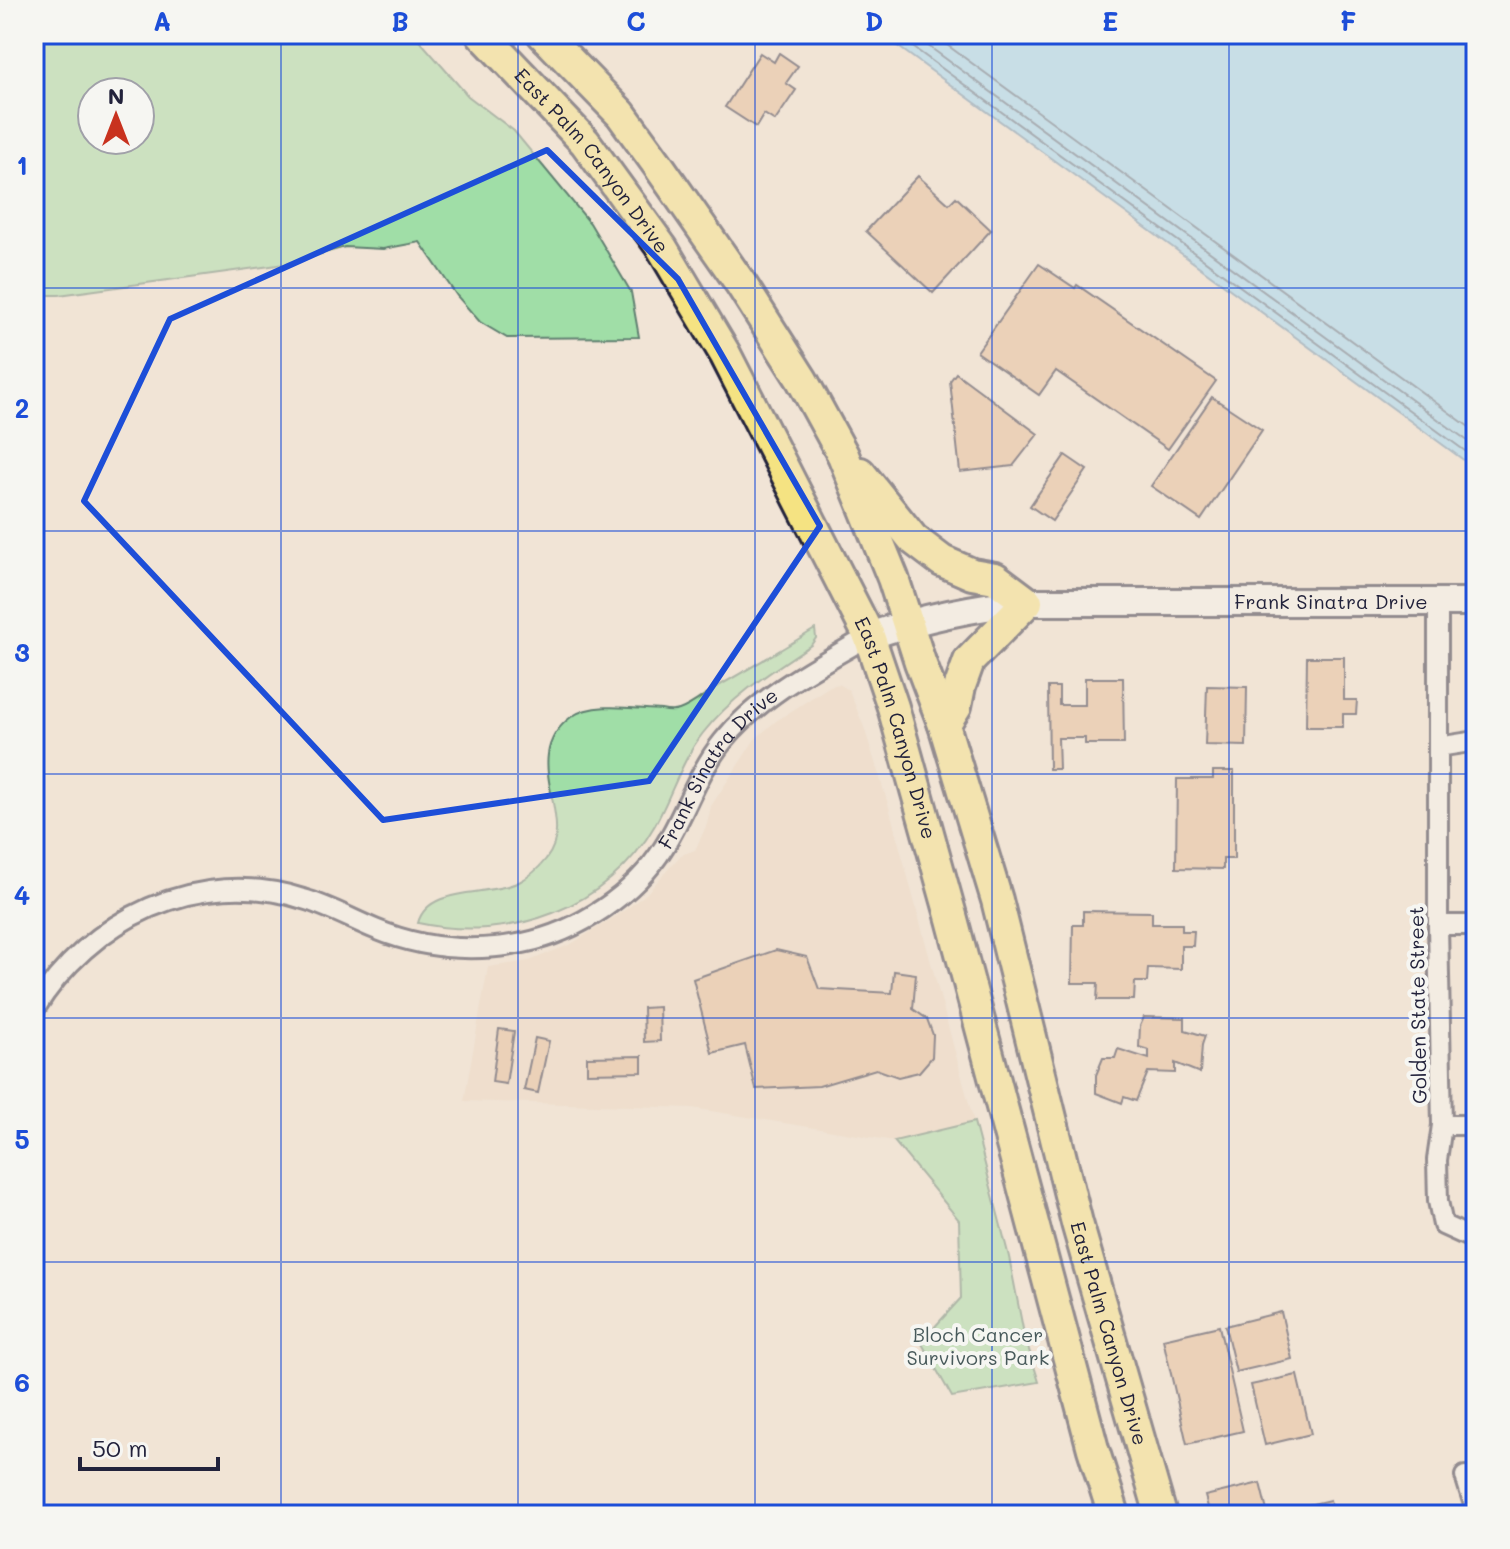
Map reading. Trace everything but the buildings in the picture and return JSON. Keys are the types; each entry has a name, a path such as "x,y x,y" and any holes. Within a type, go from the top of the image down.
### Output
{"main road":[{"name":"East Palm Canyon Drive","path":"482,34 585,142 662,248 725,354 869,636 893,707 1093,1449 1114,1515"},
{"name":"East Palm Canyon Drive","path":"543,34 621,114 658,165 741,284 802,380 843,455 944,725 997,900 1077,1223 1161,1515"},
{"path":"843,455 876,490 913,539 942,561 972,574 995,578 1027,602 969,661 956,706 944,725"},
{"name":"Frank Sinatra Drive","path":"869,636 908,623 977,607 1027,602 1476,602"}],"street":[{"name":"Golden State Street","path":"1438,603 1438,925 1442,1125 1437,1160 1438,1201 1443,1225 1476,1240"},
{"name":"Frank Sinatra Drive","path":"34,1010 57,977 93,940 142,911 193,894 249,890 302,898 403,940 433,947 480,950 526,943 556,933 607,906 646,870 664,847 708,762 740,722 794,681 869,636"},
{"path":"1438,747 1476,741"},
{"path":"1438,925 1476,925"},
{"path":"1442,1125 1476,1125"},
{"path":"1465,1476 1476,1511"}],"highlighted area":[{"path":"547,150 678,279 820,526 649,781 383,820 84,501 170,319"}],"shaded area":[{"path":"839,684 849,690 889,807 974,1122 894,1141 692,1108 464,1101 488,967 529,961 571,944 646,894 681,855 695,850 711,806 755,739 776,721 830,686"}],"green space":[{"path":"34,34 414,34 468,96 514,131 590,223 631,292 639,337 507,338 480,322 457,296 420,242 383,249 345,247 285,264 59,295 34,295"},
{"path":"815,629 816,638 811,645 740,696 703,733 655,825 635,854 611,879 553,913 521,923 487,928 452,928 418,923 424,911 446,897 506,887 534,872 546,859 554,843 556,826 548,769 549,751 555,733 571,717 602,707 679,710"},
{"name":"Bloch Cancer Survivors Park","path":"974,1122 1009,1257 1024,1334 1039,1382 952,1397 921,1342 961,1298 959,1220 894,1141"}],"water":[{"path":"881,34 1476,34 1476,469"}]}
